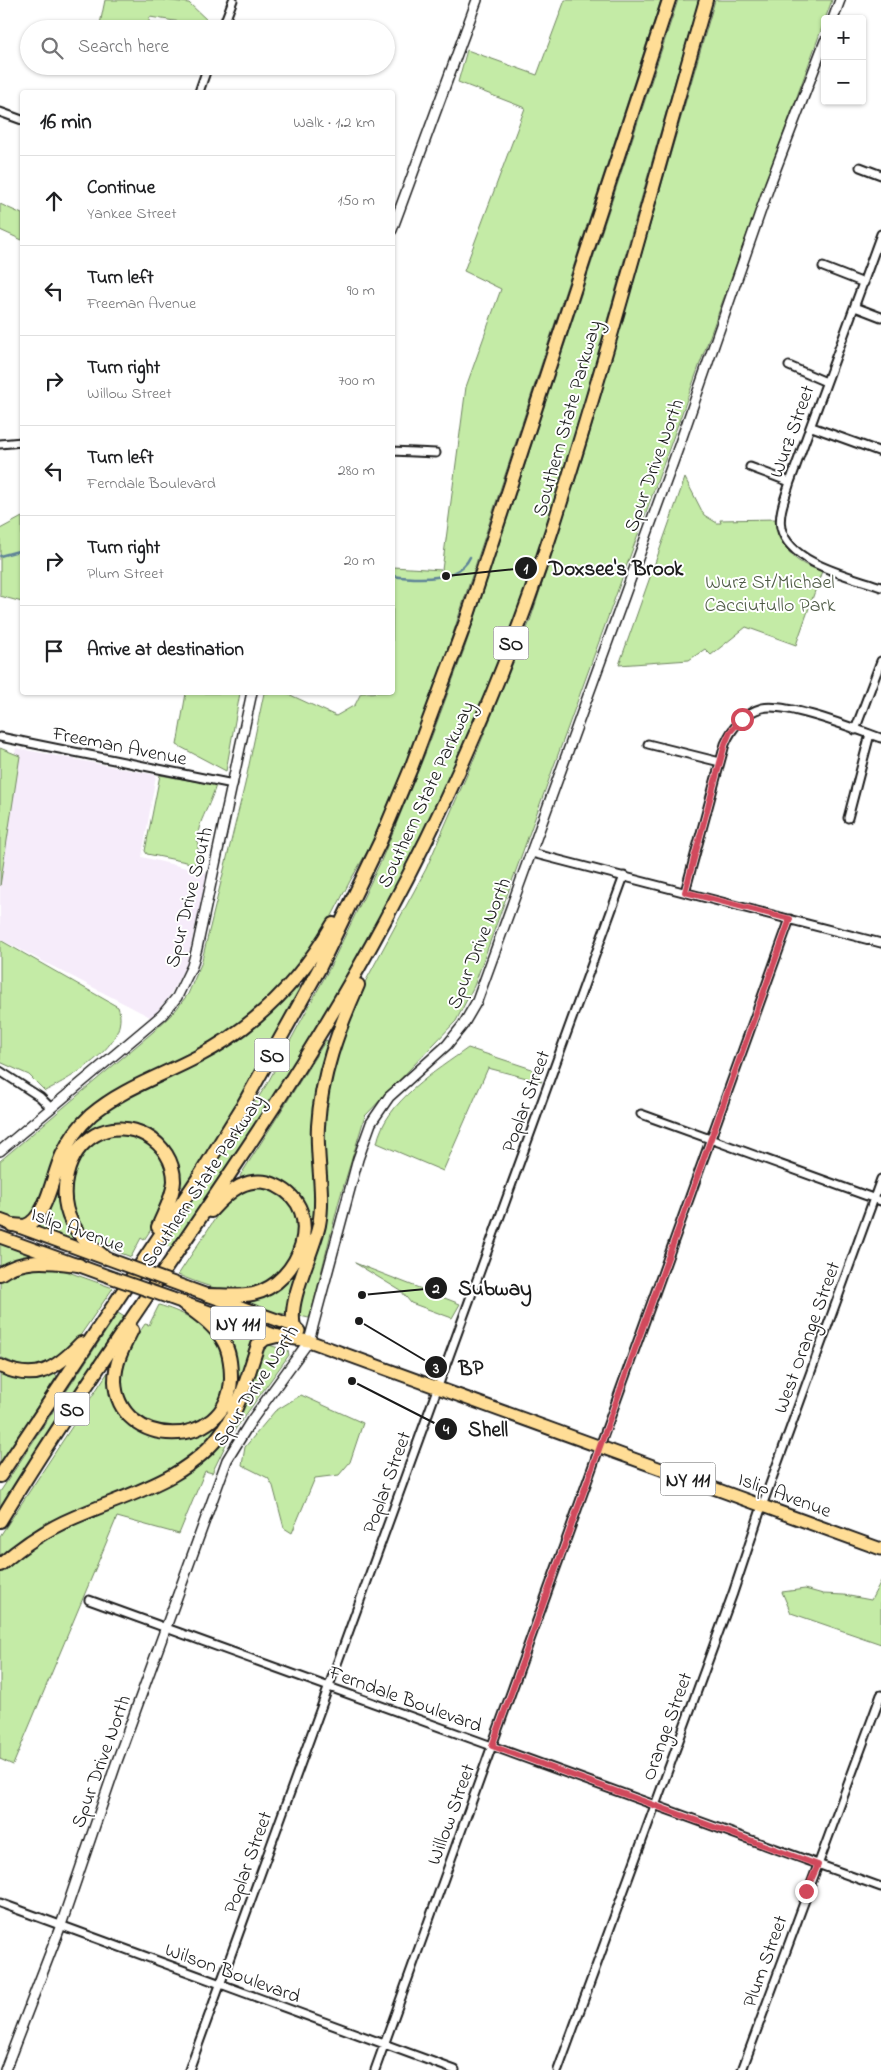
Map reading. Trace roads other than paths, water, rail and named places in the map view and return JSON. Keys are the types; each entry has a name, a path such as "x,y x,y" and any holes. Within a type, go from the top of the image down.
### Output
{"highway":[{"name":"Southern State Parkway","path":"0,1476 199,1177 284,1036 320,969 380,842 435,707 466,621 669,0"},
{"name":"Southern State Parkway","path":"0,1521 320,1034 387,918 459,769 489,700 548,541 706,0"},
{"path":"6,1223 25,1226 38,1218 62,1155 74,1133 90,1116 109,1101 132,1088 198,1057 226,1040 252,1022 279,998 302,972 321,944 380,842"},
{"path":"294,1326 291,1317 292,1306 312,1252 319,1223 318,1128 322,1091 330,1055 344,1016 387,918"},
{"path":"106,1258 80,1235 72,1222 65,1192 66,1175 81,1147 94,1136 110,1130 126,1128 142,1132 155,1140 165,1152 171,1165 174,1180 171,1196 145,1256"},
{"path":"190,1232 228,1194 241,1185 255,1181 269,1182 283,1189 294,1198 302,1212 305,1227 302,1244 296,1260 284,1276 270,1287 254,1294 207,1295"},
{"path":"0,1274 23,1263 38,1261 79,1266"},
{"path":"146,1298 118,1362 115,1381 119,1398 126,1412 152,1431 168,1434 184,1434 199,1429 213,1419 224,1404 230,1388 229,1355 223,1339 213,1326 183,1303"},
{"path":"0,1366 27,1374 43,1372 56,1366 70,1355 103,1319"},
{"path":"0,1565 35,1539 64,1522 162,1482 186,1468 209,1449 225,1429 238,1403 258,1345 266,1339 277,1336"}],"main road":[{"name":"Islip Avenue","path":"6,1223 294,1326 309,1341"},
{"name":"Islip Avenue","path":"0,1237 277,1336 309,1341 881,1549"}],"street":[{"path":"225,20 233,0"},
{"path":"395,222 477,0"},
{"path":"834,15 840,0"},
{"name":"Spur Drive North","path":"5,2070 61,1925 116,1764 168,1628 227,1460 251,1421 309,1341 367,1132 389,1097 447,1045 469,1016 532,853 770,184 821,51"},
{"path":"200,90 205,75"},
{"path":"0,112 20,119"},
{"path":"860,167 881,175"},
{"name":"Wurz Street","path":"881,234 826,382 812,427 790,482 784,501 781,527 786,539 797,553 812,562 881,587"},
{"path":"823,267 864,282"},
{"path":"855,307 881,316"},
{"path":"789,366 826,382"},
{"path":"812,427 881,452"},
{"path":"0,444 20,442"},
{"path":"395,451 436,453"},
{"path":"750,467 790,482"},
{"path":"855,730 881,660"},
{"name":"Spur Drive South","path":"0,1151 149,1028 177,997 192,966 197,948 251,695"},
{"path":"685,892 720,762 730,732 747,715 764,707 793,710 881,738"},
{"path":"848,818 870,734"},
{"name":"Freeman Avenue","path":"0,737 233,784"},
{"path":"648,744 720,762"},
{"path":"532,853 881,943"},
{"name":"Poplar Street","path":"190,2070 219,1985 624,876"},
{"name":"Willow Street","path":"375,2070 790,919"},
{"path":"0,1070 40,1097 51,1108"},
{"path":"641,1114 711,1141 878,1200"},
{"name":"West Orange Street","path":"762,1506 878,1200 881,1179"},
{"name":"Orange Street","path":"558,2070 733,1593 762,1506"},
{"name":"Ferndale Boulevard","path":"89,1600 881,1887"},
{"name":"Plum Street","path":"742,2070 806,1891 818,1865 881,1695"},
{"name":"Wilson Boulevard","path":"0,1903 219,1985 455,2070"}],"waterway":[{"path":"0,556 20,551"},
{"path":"395,576 424,578 447,575 464,565 470,557"}],"place":[{"name":"Doxsee's Brook","path":"446,576"},
{"name":"Subway","path":"362,1295"},
{"name":"BP","path":"359,1321"},
{"name":"Shell","path":"352,1381"}],"park label":[{"name":"Wurz St/Michael Cacciutullo Park","path":"770,592"}]}
